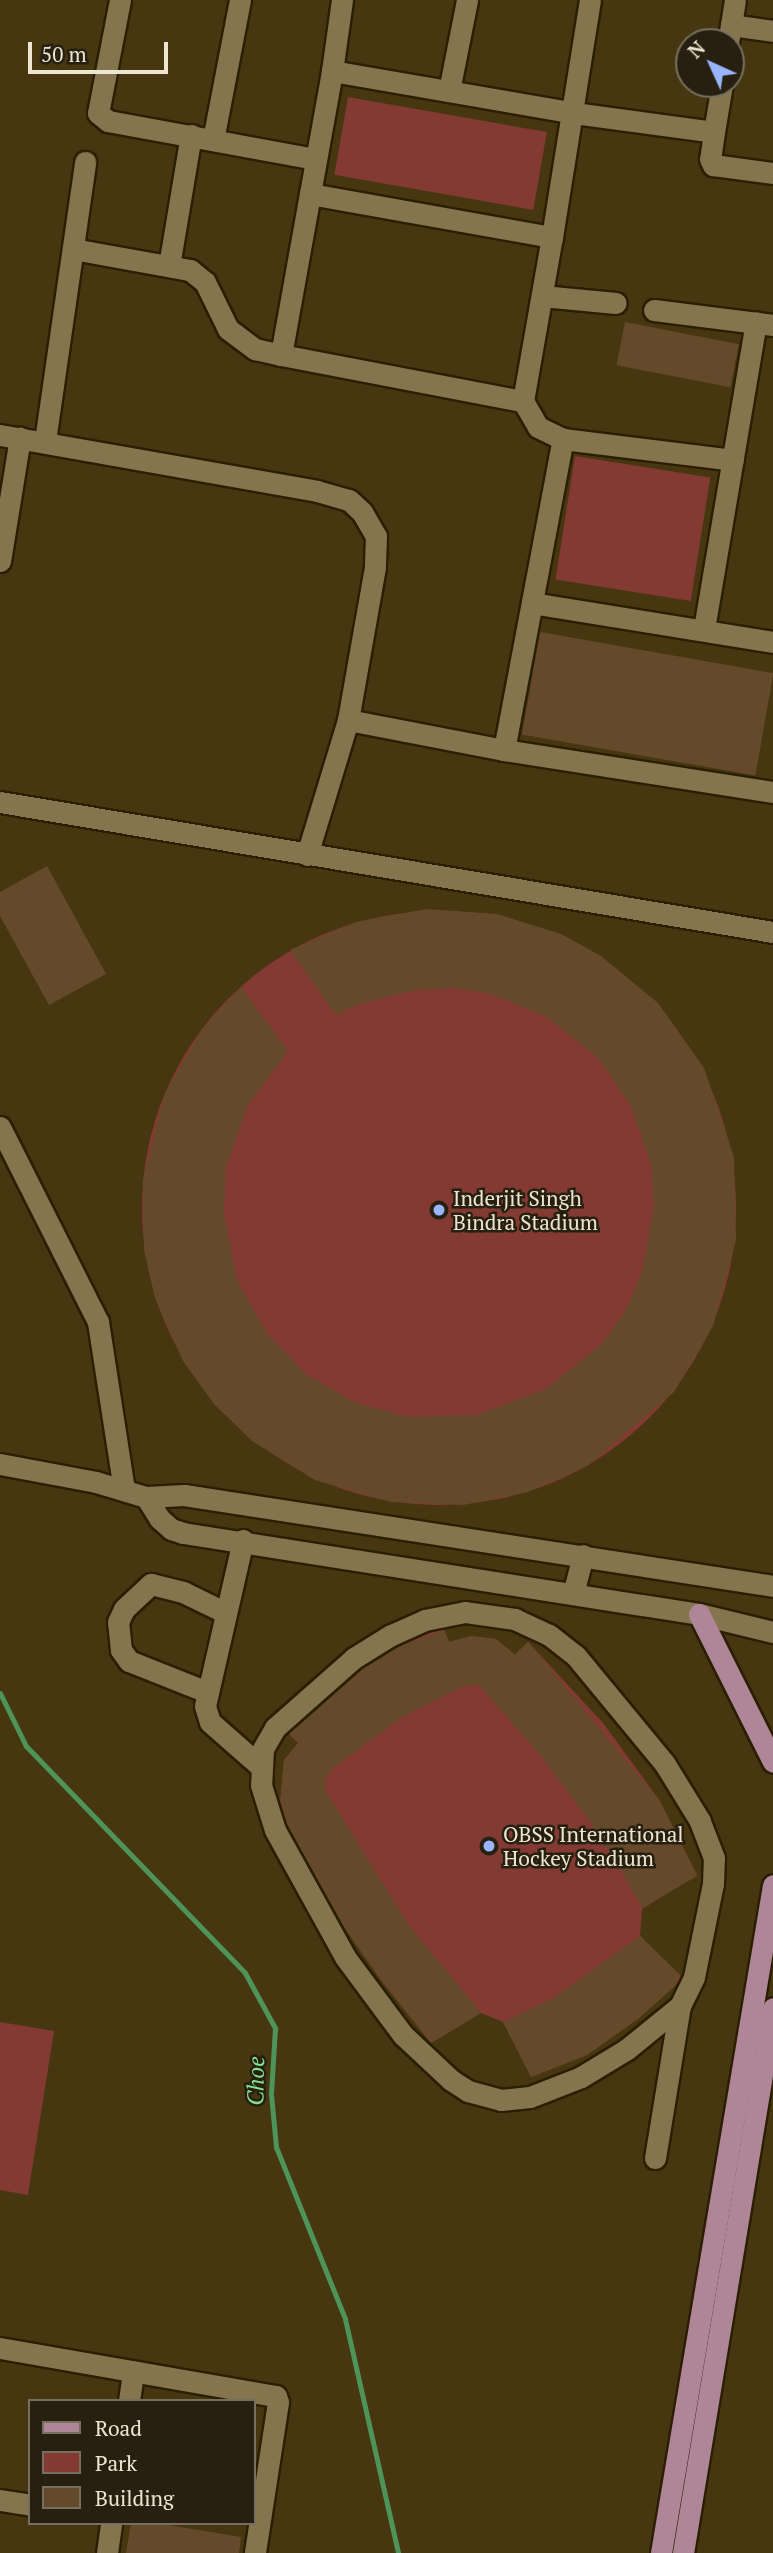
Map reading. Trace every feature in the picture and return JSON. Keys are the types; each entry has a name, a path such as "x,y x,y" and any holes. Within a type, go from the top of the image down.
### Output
{"main road":[{"path":"699,1614 773,1762"},
{"path":"661,2553 773,1885"},
{"path":"682,2553 773,2008"}],"street":[{"path":"120,0 98,113 108,121 316,159"},
{"path":"213,140 240,0"},
{"path":"281,355 332,71 342,0"},
{"path":"449,91 467,0"},
{"path":"590,0 574,113 523,401 538,427 563,439 733,460"},
{"path":"730,28 735,0"},
{"path":"745,33 773,31"},
{"path":"332,71 574,113 714,132"},
{"path":"720,98 710,159 713,165 773,173"},
{"path":"169,266 191,135"},
{"path":"45,441 85,162"},
{"path":"310,194 552,237"},
{"path":"73,249 190,270 205,282 228,330 255,349 523,401"},
{"path":"542,296 616,303"},
{"path":"654,310 764,323 733,460 704,629"},
{"path":"0,561 10,436 317,491 349,500 362,512 376,536 375,566 348,720 307,855"},
{"path":"504,750 563,439"},
{"path":"532,603 773,642"},
{"path":"348,720 504,750 773,792"},
{"path":"0,802 773,932"},
{"path":"0,1127 98,1322 124,1490"},
{"path":"0,1464 96,1482 146,1497 184,1496 773,1586"},
{"path":"146,1497 171,1529 183,1534 243,1541 699,1614 773,1632"},
{"path":"243,1541 205,1706 210,1722 261,1768"},
{"path":"573,1594 583,1555"},
{"path":"207,1692 129,1661 121,1650 118,1622 124,1609 151,1584 183,1592 225,1612"},
{"path":"655,2158 680,2006 694,1978 713,1884 714,1858 700,1821 665,1764 576,1656 549,1635 514,1619 465,1612 425,1620 391,1635 354,1658 275,1728 263,1749 261,1785 275,1829 345,1957 418,2050 451,2080 468,2091 501,2100 530,2097 581,2077 627,2049 680,2006"},
{"path":"0,2348 278,2398 256,2553"},
{"path":"129,2399 133,2371"},
{"path":"0,2500 28,2505"},
{"path":"107,2553 111,2525"}],"green space":[{"path":"348,97 547,132 533,210 334,175"},
{"path":"575,456 710,477 691,601 555,579"},
{"name":"Inderjit Singh Bindra Stadium","path":"439,911 497,917 552,934 604,961 649,998 686,1043 713,1095 730,1150 736,1208 730,1266 713,1321 686,1373 649,1418 604,1455 552,1482 497,1499 439,1505 381,1499 326,1482 274,1455 229,1418 192,1373 165,1321 148,1266 142,1208 148,1150 165,1095 192,1043 229,998 274,961 326,934 381,917"},
{"name":"OBSS International Hockey Stadium","path":"442,1625 449,1642 472,1636 496,1639 515,1655 528,1642 603,1723 660,1801 697,1875 642,1909 640,1936 683,1978 639,2018 587,2055 531,2077 503,2022 481,2013 431,2043 381,1980 317,1887 279,1817 284,1760 298,1743 286,1731 334,1688 392,1648"},
{"path":"0,2022 54,2031 28,2195 0,2190"}],"building":[{"path":"625,322 739,344 730,387 617,365"},
{"path":"540,632 773,673 755,776 522,734"},
{"path":"47,866 106,974 49,1005 0,916 0,892"},
{"path":"427,909 497,914 561,934 601,956 658,1003 704,1068 734,1157 736,1240 713,1326 674,1392 587,1466 528,1492 463,1505 391,1502 315,1480 252,1441 214,1404 183,1361 155,1298 144,1249 143,1180 165,1093 202,1029 241,987 288,1051 248,1105 226,1167 224,1214 237,1280 267,1334 307,1375 356,1403 409,1417 477,1415 546,1389 602,1344 626,1310 642,1272 654,1205 651,1164 631,1106 598,1058 547,1017 491,994 453,988 415,990 359,1004 336,1015 290,950 356,922"},
{"path":"444,1630 449,1642 472,1636 496,1639 515,1655 528,1642 660,1801 697,1876 642,1908 618,1864 585,1815 542,1757 479,1685 466,1685 401,1718 333,1768 325,1779 325,1790 408,1924 481,2013 431,2043 381,1980 341,1923 287,1825 280,1801 284,1760 299,1743 289,1733 362,1669 397,1647"},
{"path":"640,1936 680,1975 675,1986 639,2018 587,2055 531,2077 503,2022 552,1999"},
{"path":"131,2525 168,2525 241,2537 239,2553 126,2553"}],"waterway":[{"name":"Choe","path":"0,1693 26,1746 245,1973 275,2028 271,2094 276,2147 345,2319 398,2553"}],"place":[{"name":"Inderjit Singh Bindra Stadium","path":"439,1210"},
{"name":"OBSS International Hockey Stadium","path":"489,1846"}]}
